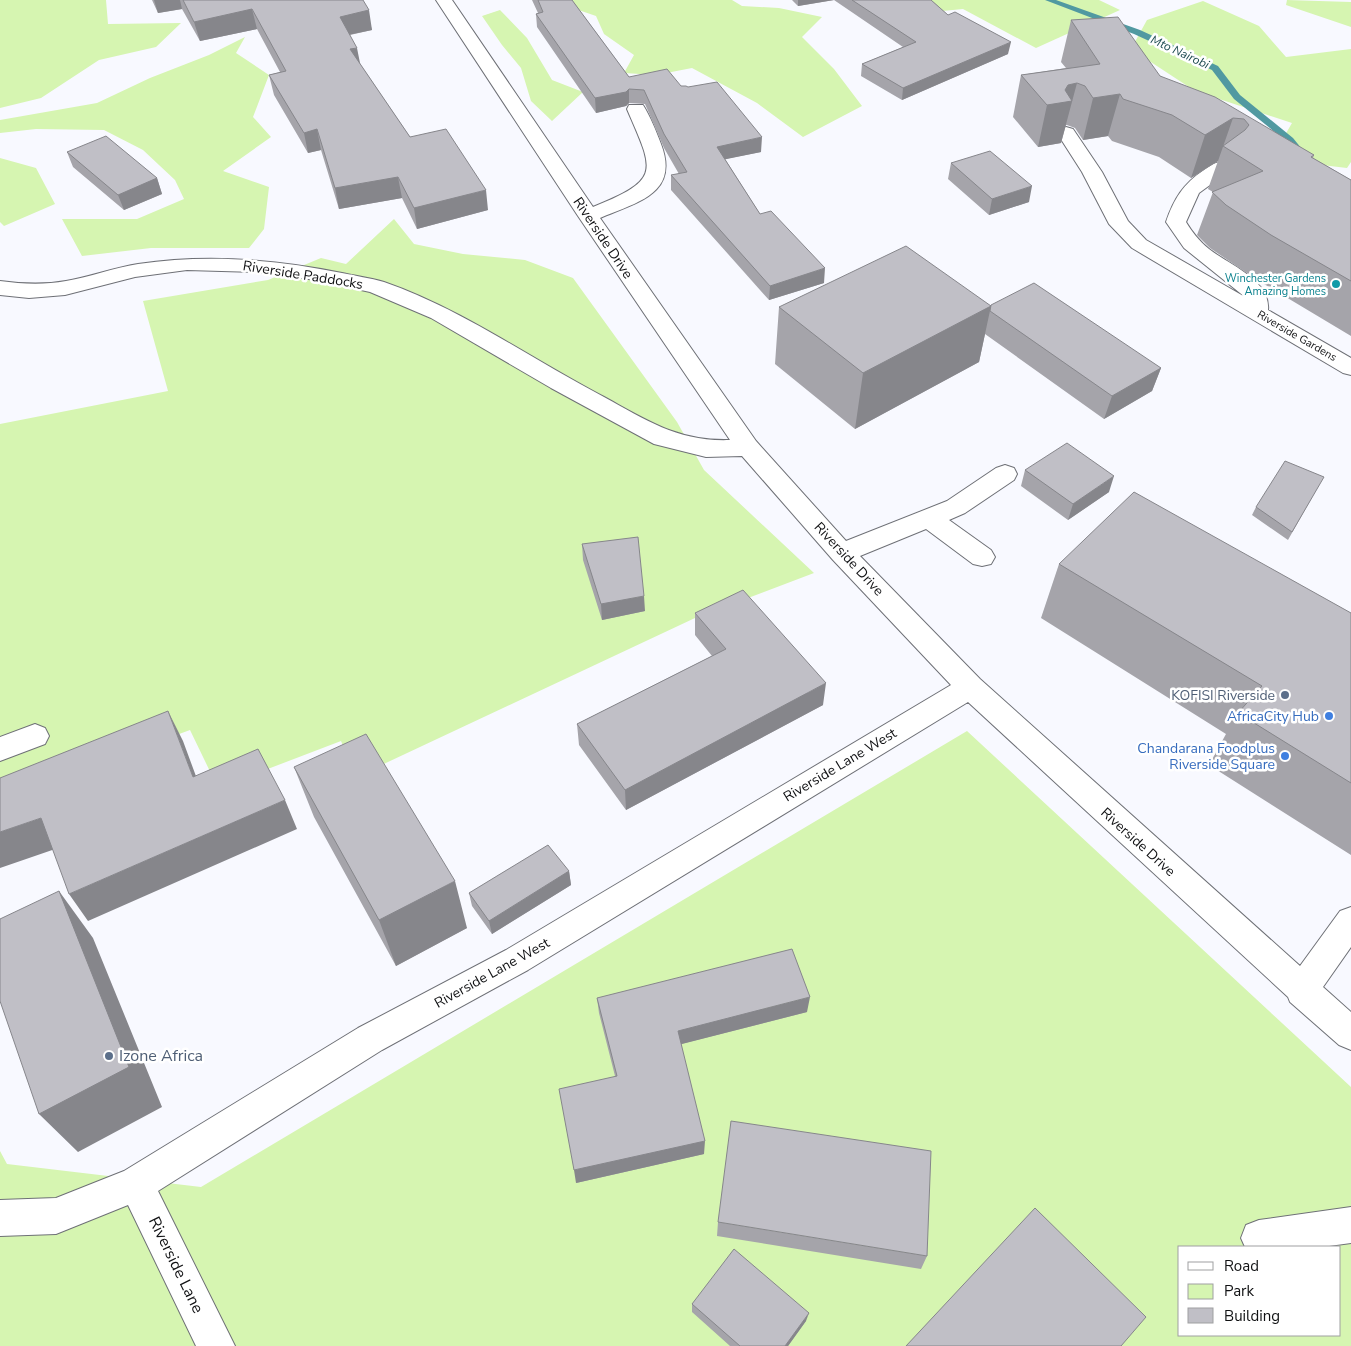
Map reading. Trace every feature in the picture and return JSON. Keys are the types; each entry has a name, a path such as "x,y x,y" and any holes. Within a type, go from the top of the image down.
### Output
{"street":[{"name":"Riverside Drive","path":"444,0 588,216 748,447 842,553 970,687 1301,991 1351,1034"},
{"path":"588,216 639,194 652,184 658,173 652,148 636,109"},
{"name":"Riverside Gardens","path":"1066,133 1092,172 1119,224 1139,244 1351,368"},
{"path":"1222,167 1195,185 1184,196 1176,222 1182,234 1198,250 1254,292 1258,302 1257,313"},
{"name":"Riverside Paddocks","path":"0,288 29,291 65,288 135,271 187,264 257,266 316,274 367,285 439,313 559,383 662,438 706,449 748,447"},
{"path":"842,553 956,506 1005,474"},
{"path":"930,518 982,557"},
{"name":"Riverside Lane West","path":"0,1218 56,1216 136,1184 370,1040 518,960 970,687"},
{"path":"0,749 35,736"},
{"path":"1301,991 1351,921"},
{"name":"Riverside Lane","path":"136,1184 216,1346"},
{"path":"1260,1238 1351,1225"}],"green space":[{"path":"0,0 106,0 108,24 181,23 156,47 99,60 41,98 0,108"},
{"path":"559,0 732,0 742,6 779,8 822,17 802,37 834,69 862,106 803,137 757,103 692,68 656,75 624,73 634,55 604,34 596,16 558,3"},
{"path":"920,0 1099,0 1120,10 1036,48 963,9 922,13"},
{"path":"1287,0 1351,2 1351,27 1286,5"},
{"path":"1203,1 1259,26 1286,57 1351,49 1351,162 1347,168 1271,159 1292,123 1195,91 1131,49 1147,20"},
{"path":"500,10 527,38 552,80 583,92 552,121 531,101 521,68 482,16"},
{"path":"245,37 236,53 269,75 253,117 271,137 223,171 269,187 264,229 249,248 151,248 82,256 62,219 137,219 184,199 175,180 143,150 104,130 36,129 0,133 0,120 97,103 150,78 209,55"},
{"path":"0,158 36,168 55,204 4,226 0,222"},
{"path":"394,219 414,244 463,254 525,260 573,278 677,422 704,470 814,573 695,618 356,777 341,741 218,788 190,730 36,787 0,780 0,424 168,391 143,301 268,280 321,258 346,264"},
{"path":"967,731 1351,1087 1351,1346 0,1346 0,1151 7,1164 201,1187"}],"building":[{"path":"183,0 363,0 369,10 340,17 357,48 350,49 410,137 446,129 486,190 414,208 398,177 335,188 317,129 304,133 269,75 286,71 252,9 194,22"},
{"path":"538,0 572,0 629,77 667,69 681,86 688,87 717,82 762,137 717,147 760,214 771,211 825,268 770,286 671,175 687,172 664,134 644,90 629,89 626,92 595,98 536,14 543,12"},
{"path":"852,0 931,0 948,15 955,12 1011,42 903,88 862,64 916,42"},
{"path":"1118,17 1160,76 1215,97 1314,155 1311,157 1351,180 1351,281 1271,235 1226,205 1212,192 1263,171 1223,146 1249,125 1244,119 1233,118 1205,135 1172,115 1123,99 1120,94 1093,98 1085,86 1077,83 1068,85 1065,90 1072,101 1047,105 1021,75 1100,64 1071,20"},
{"path":"106,136 157,178 118,195 67,152"},
{"path":"990,151 1032,186 992,199 951,163"},
{"path":"906,246 991,306 863,373 779,307"},
{"path":"1034,283 1161,368 1112,396 990,311 991,305"},
{"path":"1067,443 1114,476 1073,504 1025,470"},
{"path":"1285,461 1324,477 1292,532 1256,507"},
{"path":"1134,492 1351,613 1351,783 1238,713 1262,686 1059,564"},
{"path":"638,537 644,596 601,604 582,544"},
{"path":"743,590 826,683 625,790 577,724 726,649 695,613"},
{"path":"168,711 193,777 258,749 285,800 69,894 41,818 0,832 0,778"},
{"path":"366,734 455,881 379,920 294,767"},
{"path":"548,845 569,871 489,921 469,893"},
{"path":"59,891 129,1067 39,1114 0,1001 0,919"},
{"path":"792,949 810,997 678,1031 705,1141 574,1170 559,1089 617,1076 597,998"},
{"path":"731,1121 931,1151 927,1256 718,1222"},
{"path":"1035,1208 1146,1317 1121,1346 906,1346"},
{"path":"734,1249 809,1313 785,1346 740,1346 692,1304"}],"waterway":[{"name":"Mto Nairobi","path":"1049,0 1137,32 1215,68 1237,97 1290,140 1302,154"}],"place":[{"name":"Winchester Gardens Amazing Homes","path":"1336,284"},
{"name":"KOFISI Riverside","path":"1285,695"},
{"name":"AfricaCity Hub","path":"1329,716"},
{"name":"Chandarana Foodplus Riverside Square","path":"1285,756"},
{"name":"Izone Africa","path":"109,1056"}]}
